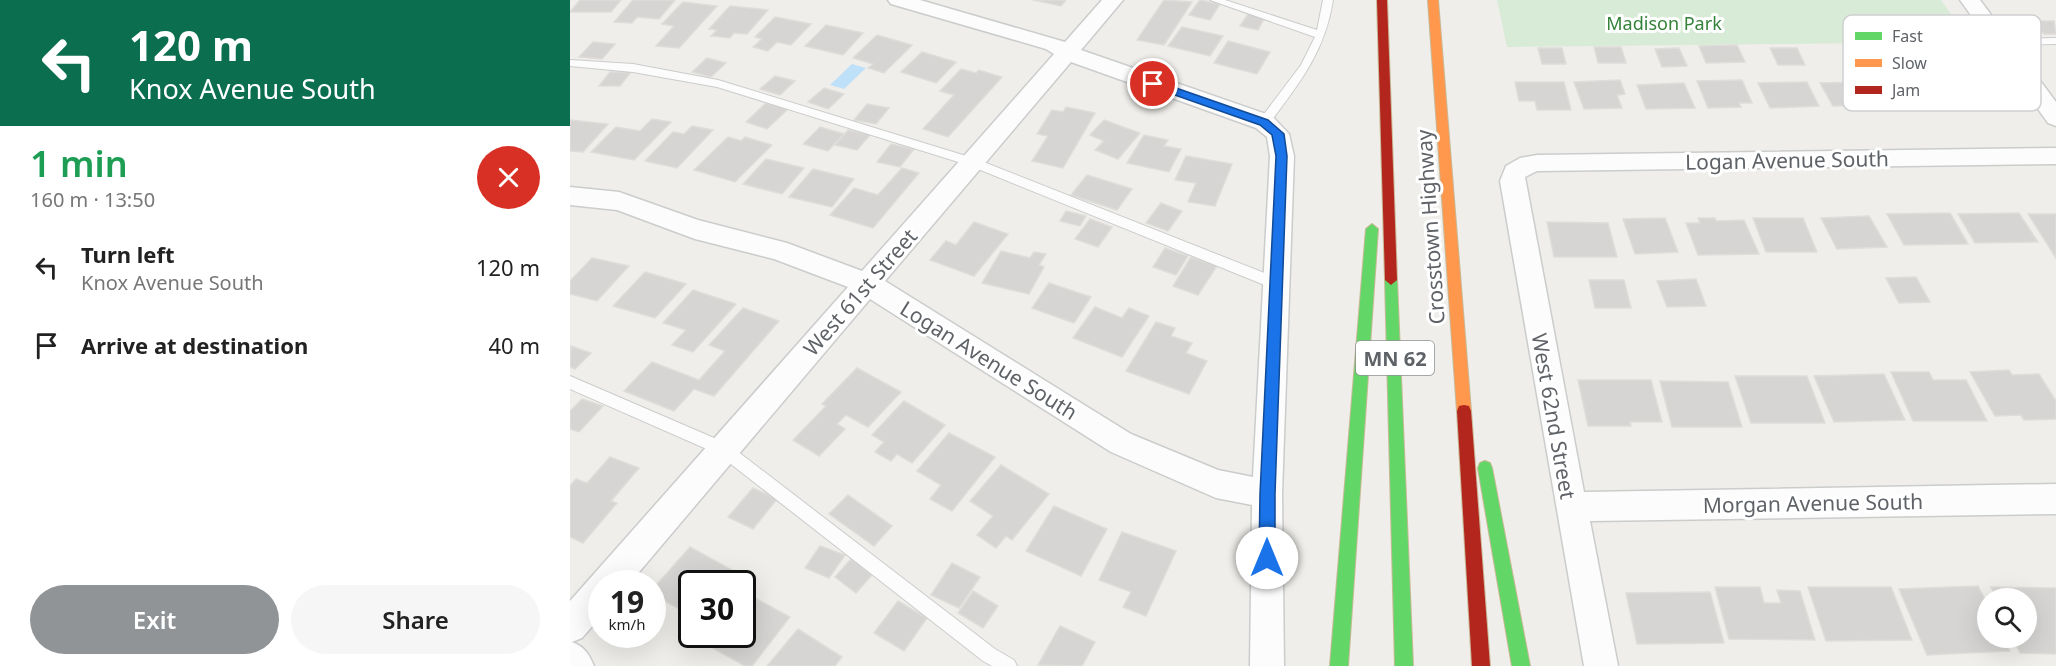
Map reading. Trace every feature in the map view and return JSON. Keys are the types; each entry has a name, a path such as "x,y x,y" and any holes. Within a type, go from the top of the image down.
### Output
{"highway":[{"name":"Crosstown Highway","path":"1383,0 1404,666"},
{"name":"Crosstown Highway","path":"1433,0 1481,666"},
{"path":"1339,666 1384,51"},
{"path":"1458,325 1521,666"}],"street":[{"path":"898,0 1053,44 1068,53 1271,128 1282,156 1267,494 1267,666"},
{"name":"West 61st Street","path":"619,570 1113,0"},
{"path":"1970,0 1981,15"},
{"path":"2041,97 2056,118"},
{"name":"Logan Avenue South","path":"1518,168 1537,163 2056,156"},
{"name":"West 62nd Street","path":"1518,168 1514,172 1512,181 1601,666"},
{"name":"Logan Avenue South","path":"570,196 619,201 696,229 778,250 868,285 1122,443 1216,484 1267,494"},
{"name":"Morgan Avenue South","path":"1570,507 2056,499"},
{"path":"570,626 588,605"},
{"path":"570,658 577,666"}],"lane":[{"path":"1215,0 1321,35"},
{"path":"1271,128 1313,57 1321,35 1328,0"},
{"path":"2041,41 2056,41"},
{"path":"570,63 633,68 718,84 972,162 1277,284"},
{"path":"570,382 723,449 989,656 1008,666"}],"green space":[{"name":"Madison Park","path":"1497,0 1941,0 1952,15 1843,15 1843,43 1507,47"}],"water":[{"path":"852,64 866,68 844,89 830,85"}],"building":[{"path":"580,0 621,0 611,12 570,12"},
{"path":"633,0 675,0 659,19 637,17 632,23 614,22"},
{"path":"1033,0 1066,0 1061,6"},
{"path":"1164,0 1192,2 1164,45 1137,40"},
{"path":"1200,0 1220,4 1210,20 1189,15"},
{"path":"683,2 717,6 679,48 656,46 674,26 662,24"},
{"path":"730,6 768,10 747,34 734,33 730,38 711,36 717,30 709,29"},
{"path":"1248,14 1265,17 1258,30 1240,26"},
{"path":"775,17 811,24 791,45 777,42 768,51 753,47 762,39 755,37"},
{"path":"2041,21 2054,21 2056,34 2044,34 2041,30"},
{"path":"826,25 863,33 843,55 805,46"},
{"path":"1182,27 1223,36 1210,56 1168,46"},
{"path":"877,35 912,45 884,73 868,68 873,64 853,58"},
{"path":"1228,41 1270,52 1257,74 1214,63"},
{"path":"593,42 615,44 602,59 579,57"},
{"path":"1737,45 1745,62 1706,63 1699,46"},
{"path":"1594,47 1621,47 1626,63 1598,63"},
{"path":"1538,48 1562,48 1566,64 1542,64"},
{"path":"1679,48 1687,66 1662,67 1655,49"},
{"path":"1770,48 1797,48 1805,65 1778,65"},
{"path":"922,52 956,62 936,83 901,72"},
{"path":"707,58 726,63 711,77 692,72"},
{"path":"961,69 976,73 979,70 1002,77 948,137 923,129 954,95 940,91"},
{"path":"610,72 631,72 620,86 599,86"},
{"path":"775,76 795,81 780,95 760,89"},
{"path":"1620,80 1625,94 1617,95 1622,108 1584,109 1574,82"},
{"path":"1742,80 1752,103 1739,103 1741,107 1708,108 1697,81"},
{"path":"1515,82 1564,82 1571,110 1537,110 1535,101 1519,101"},
{"path":"1807,82 1819,106 1770,108 1758,83"},
{"path":"1684,83 1695,108 1646,109 1637,85"},
{"path":"1820,83 1843,83 1843,106 1833,106"},
{"path":"824,88 844,94 828,109 808,102"},
{"path":"766,103 788,109 767,129 746,122"},
{"path":"867,104 889,108 876,124 854,120"},
{"path":"1066,107 1095,113 1063,168 1032,161 1048,136 1037,134 1052,110 1063,112"},
{"path":"652,119 671,122 634,160 591,152 616,127 640,131"},
{"path":"570,120 608,124 583,152 570,151"},
{"path":"1104,120 1140,133 1118,159 1095,150 1104,141 1090,135"},
{"path":"692,126 713,130 677,168 645,161 673,132 684,134"},
{"path":"820,127 844,134 828,151 803,144"},
{"path":"848,130 870,135 857,150 835,145"},
{"path":"1144,135 1168,140 1164,146 1181,149 1169,172 1127,163"},
{"path":"728,137 741,141 745,137 772,145 735,182 694,170"},
{"path":"891,144 914,149 900,167 877,162"},
{"path":"1186,156 1232,164 1215,206 1188,202 1196,183 1175,180"},
{"path":"766,159 804,168 782,194 743,184"},
{"path":"902,168 919,173 873,228 830,215 854,188 878,195"},
{"path":"813,169 854,179 832,207 789,197"},
{"path":"1087,175 1132,189 1117,210 1071,195"},
{"path":"1161,203 1182,211 1168,231 1146,223"},
{"path":"1066,211 1086,216 1080,226 1060,221"},
{"path":"1950,213 1968,244 1904,245 1887,214"},
{"path":"2019,213 2038,242 1975,243 1958,214"},
{"path":"2028,214 2056,214 2056,258"},
{"path":"1869,216 1887,247 1837,249 1821,218"},
{"path":"1665,218 1678,252 1635,254 1623,219"},
{"path":"1698,218 1715,218 1716,221 1744,220 1759,254 1698,255 1686,223 1700,223"},
{"path":"1753,218 1803,218 1817,252 1766,252"},
{"path":"1090,219 1112,227 1098,247 1075,239"},
{"path":"974,222 1008,234 974,276 930,260 946,241 956,245"},
{"path":"1547,222 1608,223 1617,257 1554,257"},
{"path":"1165,248 1188,256 1176,275 1153,267"},
{"path":"1001,251 1030,258 1034,252 1046,254 1039,265 1044,267 1029,294 982,283"},
{"path":"1191,257 1217,266 1198,295 1173,286"},
{"path":"592,258 629,266 597,301 570,294 570,281"},
{"path":"645,272 686,284 655,318 613,306"},
{"path":"1916,277 1930,302 1899,303 1886,278"},
{"path":"1696,279 1706,306 1667,307 1657,281"},
{"path":"1589,280 1624,280 1631,308 1595,308"},
{"path":"1049,283 1091,297 1074,323 1032,308"},
{"path":"693,290 736,304 693,352 672,345 686,330 663,323"},
{"path":"1095,307 1122,318 1129,308 1149,316 1122,357 1073,338"},
{"path":"743,308 779,321 714,396 694,389 674,411 624,391 652,362 699,380 725,351 709,345"},
{"path":"1156,322 1175,328 1171,336 1192,343 1186,353 1207,361 1189,394 1126,371"},
{"path":"571,346 591,353 575,369 570,367"},
{"path":"857,368 901,392 868,427 846,415 837,424 845,429 819,456 793,440 826,406 822,404"},
{"path":"2009,370 2012,375 2039,374 2056,401 2056,419 2024,420 2021,415 1995,416 1970,372"},
{"path":"1891,372 1929,372 1933,380 1966,380 1987,421 1913,421"},
{"path":"1884,374 1905,420 1834,422 1814,376"},
{"path":"1735,376 1807,376 1825,423 1751,423"},
{"path":"1578,380 1651,380 1662,422 1630,422 1631,426 1588,426"},
{"path":"1660,381 1728,382 1742,427 1672,427"},
{"path":"582,399 603,406 579,432 570,429 570,411"},
{"path":"904,401 945,425 912,463 897,454 891,461 875,452 884,442 872,435"},
{"path":"949,433 995,457 952,511 930,499 941,485 917,471"},
{"path":"610,457 639,468 611,501 617,503 583,543 570,537 570,486 576,479 587,483"},
{"path":"1001,465 1049,494 1012,540 1006,536 996,548 977,535 993,516 970,501"},
{"path":"753,488 777,499 753,529 728,517"},
{"path":"848,495 892,526 874,546 829,514"},
{"path":"1054,506 1107,529 1081,576 1026,551"},
{"path":"1122,532 1176,551 1146,616 1123,607 1131,592 1099,580"},
{"path":"820,546 845,555 829,578 805,568"},
{"path":"690,547 732,570 678,570 678,608 666,602 666,574"},
{"path":"851,559 872,575 856,593 835,577"},
{"path":"952,563 980,577 959,608 931,595"},
{"path":"1978,586 1977,648 2008,648 2010,651 1927,655 1899,589"},
{"path":"1715,587 1760,587 1764,603 1781,603 1777,590 1800,591 1815,640 1729,639"},
{"path":"1808,587 1891,587 1912,640 1826,641"},
{"path":"1991,587 2056,588 2056,654 2020,653 2018,648 2037,648 2037,588"},
{"path":"973,591 998,606 983,628 958,613"},
{"path":"1710,592 1724,643 1637,644 1626,593"},
{"path":"756,599 790,617 752,666 745,666 713,648 756,648"},
{"path":"898,601 927,618 904,651 874,633"},
{"path":"1060,626 1095,642 1082,666 1038,665"},
{"path":"798,629 842,657 835,666 767,666"}],"traffic: fast":[{"path":"1339,666 1372,229"},
{"path":"1391,280 1404,666"},
{"path":"1485,468 1521,666"}],"traffic: slow":[{"path":"1433,0 1464,411"}],"traffic: jam":[{"path":"1382,0 1391,280"},
{"path":"1464,411 1481,666"}],"route":[{"path":"1153,84 1264,122 1278,134 1282,156 1267,494 1267,558"}]}
